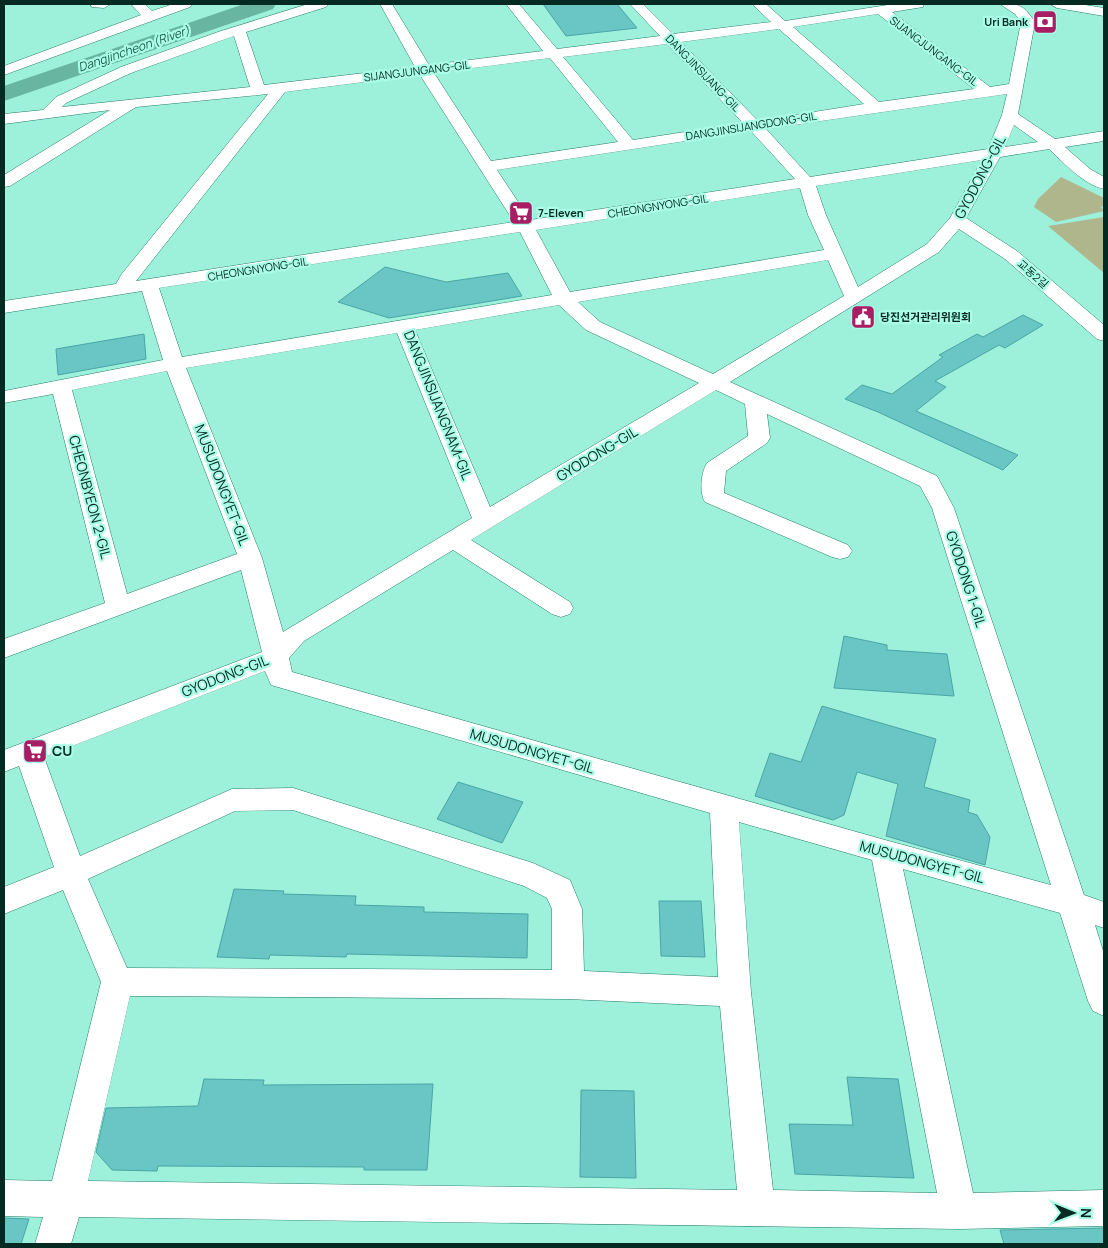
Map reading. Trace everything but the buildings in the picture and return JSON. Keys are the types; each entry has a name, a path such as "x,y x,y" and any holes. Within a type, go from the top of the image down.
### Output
{"street":[{"path":"98,4 104,4"},
{"path":"138,4 150,16"},
{"path":"4,71 185,4"},
{"path":"48,113 61,100 126,70 239,30 321,4"},
{"path":"386,4 425,71 534,240 564,300 593,326 716,382"},
{"path":"512,4 629,145"},
{"name":"DANGJINSIJANG-GIL","path":"636,4 754,125 807,183 817,215 854,298"},
{"path":"758,4 876,107"},
{"name":"SIJANGJUNGANG-GIL","path":"4,119 425,71 782,25 918,4"},
{"name":"GYODONG-GIL","path":"16,757 275,657 295,636 716,382 933,248 957,220 994,154 1010,115 1028,22 1020,11 1007,4"},
{"path":"1057,4 1104,12"},
{"name":"SIJANGJUNGANG-GIL","path":"881,10 987,92"},
{"path":"239,30 258,90"},
{"path":"124,289 127,279 280,88"},
{"name":"DANGJINSIJANGDONG-GIL","path":"487,167 754,125 1016,88"},
{"name":"SIJANGJUNGANG-GIL","path":"4,182 132,103"},
{"path":"1010,115 1052,144 1084,172 1104,184"},
{"name":"CHEONGNYONG-GIL","path":"4,307 1104,136"},
{"name":"교동2길","path":"957,220 1011,255 1104,335"},
{"name":"DANGJINSIJANGNAM-GIL","path":"485,522 404,326 834,254"},
{"name":"MUSUDONGYET-GIL","path":"149,285 174,364 250,558 267,618 280,678 1104,914"},
{"path":"4,397 174,364 404,326"},
{"name":"GYODONG 1-GIL","path":"716,382 756,403 929,481 943,508 1104,1001"},
{"name":"CHEONBYEON 2-GIL","path":"61,386 118,607"},
{"path":"756,403 759,438 715,468 713,497 840,551"},
{"path":"454,540 561,608"},
{"path":"4,649 250,558"},
{"path":"16,757 71,873 117,982 66,1199 53,1244"},
{"path":"4,901 71,873 232,800 293,799 533,876 560,889 567,909 568,986"},
{"path":"724,806 735,992 757,1206"},
{"path":"885,852 958,1210"},
{"path":"117,982 568,986 735,992"},
{"path":"4,1198 958,1210 1104,1208"}],"green space":[{"path":"1061,177 1104,198 1104,206 1101,207 1104,211 1056,222 1034,207 1038,199"},
{"path":"1104,217 1104,273 1048,226"}],"waterway":[{"name":"Dangjincheon (River)","path":"4,94 265,4"}],"place":[{"name":"Uri Bank","path":"1045,22"},
{"name":"7-Eleven","path":"521,213"},
{"name":"당진선거관리위원회","path":"863,317"},
{"name":"CU","path":"35,751"}]}
